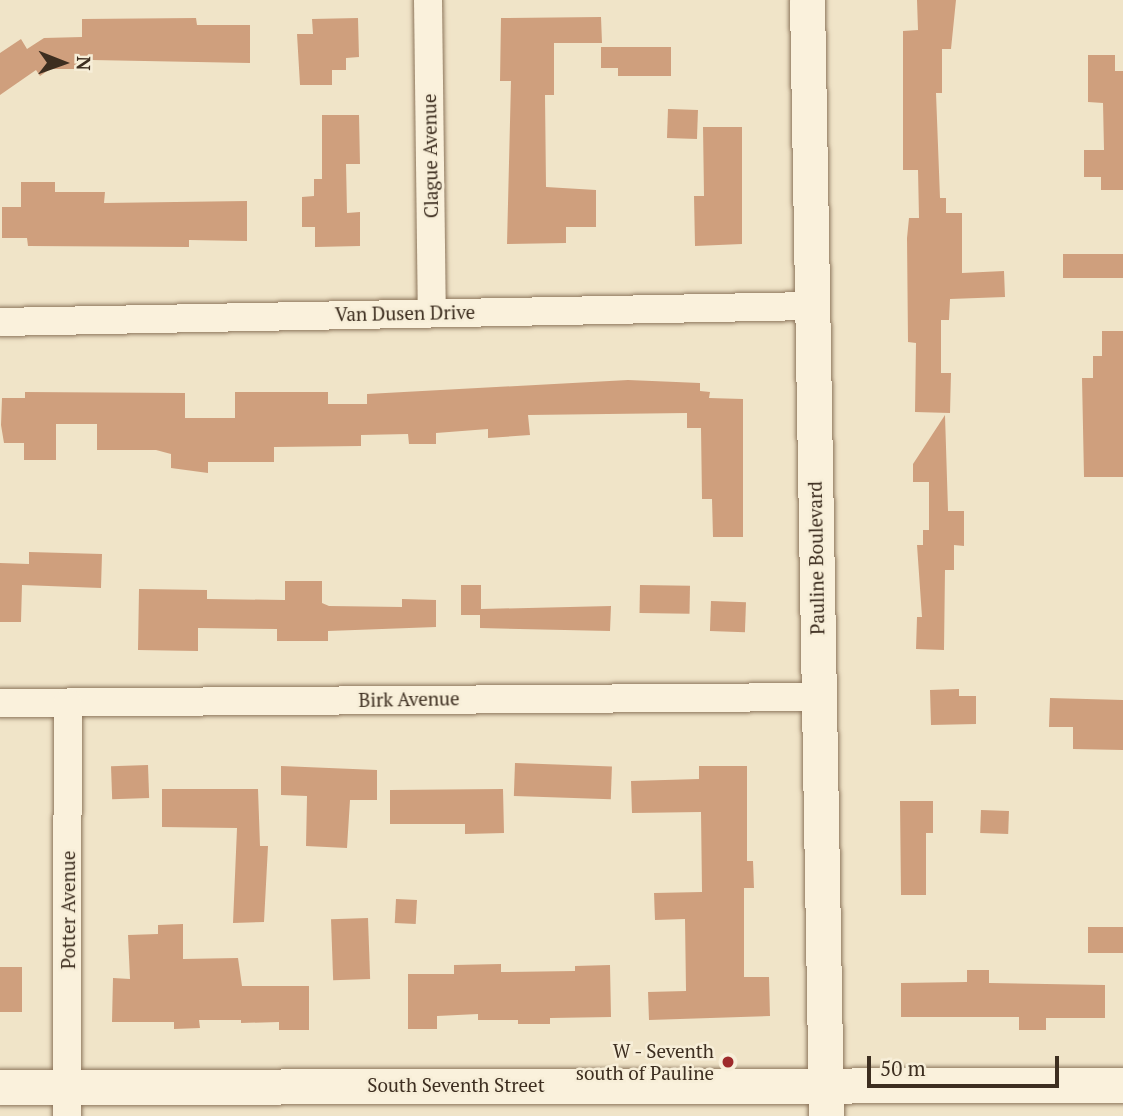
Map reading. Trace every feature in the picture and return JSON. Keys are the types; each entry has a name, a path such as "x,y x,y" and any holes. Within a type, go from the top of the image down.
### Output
{"street":[{"name":"Clague Avenue","path":"428,0 432,312"},
{"name":"Pauline Boulevard","path":"807,0 810,306 826,1101"},
{"name":"Van Dusen Drive","path":"0,323 810,306"},
{"name":"Birk Avenue","path":"0,702 819,697"},
{"name":"Potter Avenue","path":"67,1101 68,703"},
{"name":"South Seventh Street","path":"0,1087 67,1101 826,1101 1123,1085"}],"building":[{"path":"917,0 956,0 951,49 942,49 942,93 936,93 940,198 946,198 946,213 962,213 962,273 1004,271 1005,297 950,299 949,320 941,320 941,373 951,373 950,413 915,412 916,343 908,342 907,238 909,218 919,218 918,170 903,170 903,31 918,30"},
{"path":"601,17 602,43 554,43 554,95 545,95 546,187 596,190 596,227 566,227 566,243 507,244 511,81 500,81 501,18"},
{"path":"196,18 197,25 250,25 250,63 92,60 92,69 50,69 40,76 36,70 0,95 0,53 21,39 27,49 44,38 82,37 82,19"},
{"path":"358,18 359,57 346,58 346,70 332,70 332,85 300,85 297,34 313,34 312,19"},
{"path":"601,47 671,47 671,76 618,76 618,68 601,68"},
{"path":"1088,55 1115,55 1115,71 1123,71 1123,190 1101,190 1101,177 1084,177 1084,150 1104,150 1103,103 1088,102"},
{"path":"668,109 698,110 697,139 667,138"},
{"path":"322,115 359,115 360,164 346,164 347,213 360,212 360,246 315,247 315,227 302,227 302,197 314,196 314,179 322,179"},
{"path":"703,127 742,127 742,244 695,246 694,196 704,196"},
{"path":"21,182 55,182 55,192 105,192 104,203 247,201 247,241 189,240 189,247 28,246 27,238 2,238 2,207 21,207"},
{"path":"1063,254 1123,254 1123,278 1063,278"},
{"path":"1102,331 1123,331 1123,477 1084,477 1082,378 1093,378 1093,356 1102,356"},
{"path":"628,380 700,383 700,391 710,392 709,398 743,399 743,537 713,537 712,499 702,499 701,428 687,428 687,413 528,415 530,435 488,438 488,429 436,433 436,444 409,444 408,434 361,435 361,446 274,447 274,462 208,462 208,473 171,468 171,454 156,450 97,450 97,424 56,424 56,460 24,460 24,443 4,443 1,425 2,398 25,398 25,392 185,393 185,418 235,418 235,392 328,392 328,404 367,404 367,394"},
{"path":"945,415 948,511 964,511 964,546 954,545 954,570 945,570 944,650 916,649 917,617 922,617 917,545 923,545 923,530 929,530 929,482 913,482 913,464"},
{"path":"29,552 102,554 101,588 22,585 21,622 0,622 0,563 29,564"},
{"path":"285,581 322,581 322,603 329,606 402,607 402,599 436,600 436,627 328,631 328,641 277,641 277,629 198,628 198,651 138,650 139,589 207,590 207,599 285,600"},
{"path":"461,585 481,585 481,609 611,606 610,631 480,628 480,615 461,615"},
{"path":"640,585 690,586 690,614 640,613"},
{"path":"711,601 746,602 745,632 710,631"},
{"path":"959,689 959,696 976,696 976,724 931,725 930,690"},
{"path":"1050,698 1123,700 1123,750 1073,749 1073,727 1049,727"},
{"path":"515,763 612,766 611,799 514,796"},
{"path":"148,765 149,798 112,799 111,766"},
{"path":"281,766 377,770 377,800 350,800 347,848 306,846 307,796 281,795"},
{"path":"699,766 747,766 747,861 753,861 754,888 744,888 744,977 769,977 770,1016 649,1020 648,992 686,991 685,919 655,920 654,893 702,892 701,812 632,813 631,781 699,779"},
{"path":"162,789 258,789 260,846 268,846 264,922 233,923 237,828 162,827"},
{"path":"503,789 504,833 465,834 465,824 390,824 390,790"},
{"path":"900,801 933,801 933,833 926,833 926,895 901,895"},
{"path":"981,810 1009,811 1008,834 980,833"},
{"path":"396,899 417,900 416,924 395,923"},
{"path":"368,918 370,979 333,980 331,919"},
{"path":"183,924 183,959 238,958 242,986 309,986 309,1030 279,1030 279,1022 241,1023 241,1020 199,1020 200,1028 174,1029 174,1022 112,1022 113,978 130,979 128,935 158,934 158,925"},
{"path":"1088,927 1123,927 1123,953 1088,953"},
{"path":"501,964 501,972 575,971 575,966 610,965 611,1017 550,1018 550,1024 518,1024 518,1020 478,1020 478,1014 437,1016 437,1029 408,1029 408,974 454,974 454,965"},
{"path":"0,967 22,967 22,1012 0,1012"},
{"path":"967,970 989,970 989,983 1105,985 1105,1018 1046,1018 1046,1030 1019,1030 1019,1017 901,1017 901,983 967,982"}],"place":[{"name":"W - Seventh south of Pauline","path":"728,1062"}]}
